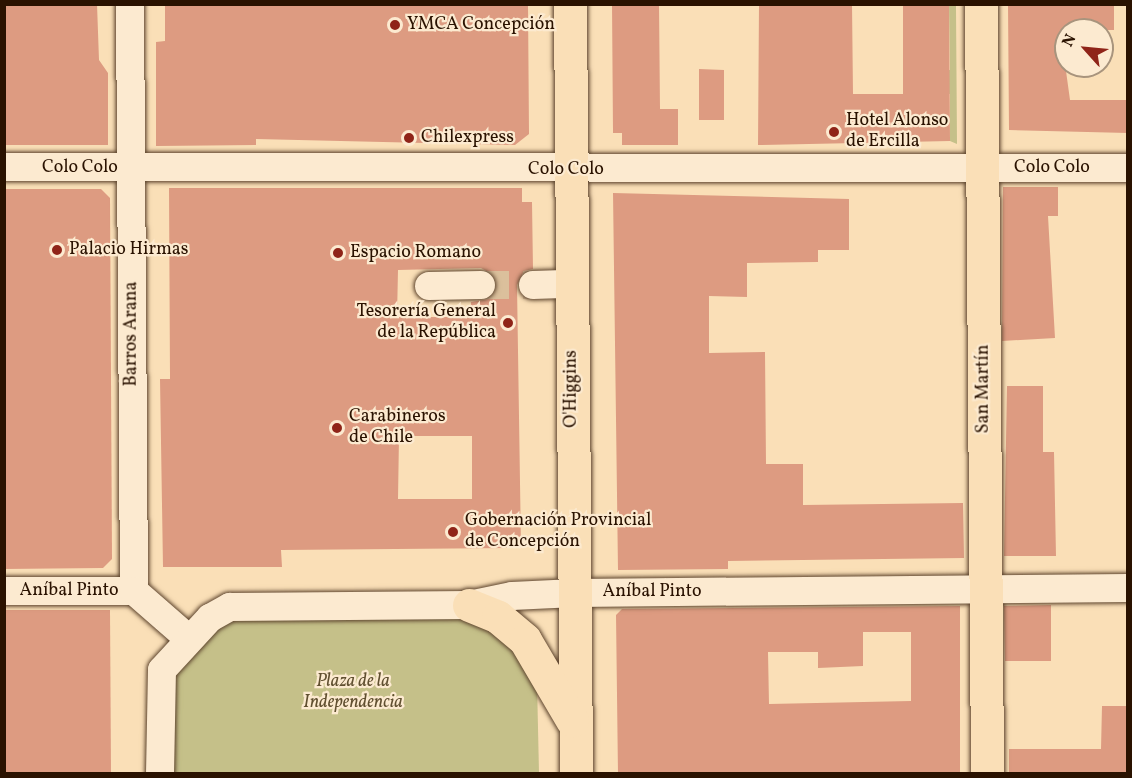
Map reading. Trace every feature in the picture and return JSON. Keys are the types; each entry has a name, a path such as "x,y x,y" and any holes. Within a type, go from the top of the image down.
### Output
{"main road":[{"name":"O'Higgins","path":"570,4 576,774"},
{"name":"San Martín","path":"981,4 987,774"},
{"path":"469,605 498,617 525,640 575,726"}],"street":[{"name":"Barros Arana","path":"130,4 134,591"},
{"name":"Colo Colo","path":"4,167 571,170 1128,168"},
{"path":"533,285 572,284"},
{"path":"429,286 481,285"},
{"name":"Aníbal Pinto","path":"189,639 216,613 234,606 469,605 512,596 575,593 1128,588"},
{"name":"Aníbal Pinto","path":"4,591 134,591"},
{"path":"134,591 189,639 161,674 160,774"}],"green space":[{"path":"949,5 956,5 957,144 950,141 950,94 903,94 903,71 950,70"},
{"name":"Plaza de la Independencia","path":"454,613 490,621 537,683 539,773 168,774 168,683 220,620"}],"building":[{"path":"4,4 97,4 99,60 108,73 108,145 4,145"},
{"path":"165,4 528,4 529,134 515,145 256,139 256,145 156,146 156,42 165,41"},
{"path":"612,4 659,4 660,109 678,109 678,145 622,145 622,133 613,133"},
{"path":"759,4 852,4 853,94 903,94 903,4 949,4 950,141 758,145"},
{"path":"1008,4 1114,4 1114,18 1054,18 1054,78 1067,78 1070,100 1128,100 1128,133 1009,130"},
{"path":"699,69 724,70 724,120 699,120"},
{"path":"1003,187 1058,187 1058,216 1048,216 1055,338 1002,341"},
{"path":"169,188 522,188 522,202 532,202 533,269 524,271 517,285 521,548 281,550 282,567 163,567 160,379 170,379","holes":["481,268 495,276 497,285 489,299 471,302 471,317 397,317 398,270","399,436 472,436 472,499 398,499"]},
{"path":"4,189 101,189 110,198 112,559 103,568 4,569"},
{"path":"613,193 849,199 849,250 818,250 818,262 747,263 747,297 709,296 709,353 765,352 766,464 803,464 803,505 963,503 964,558 728,561 728,569 618,570"},
{"path":"1007,386 1043,386 1043,452 1054,452 1056,556 1004,556"},
{"path":"1051,605 1051,661 1005,661 1004,606"},
{"path":"960,606 960,774 618,774 616,615 622,609","holes":["863,632 911,632 911,701 769,704 768,652 818,652 818,668 863,666"]},
{"path":"4,610 110,610 111,774 4,774"},
{"path":"1102,706 1128,706 1128,774 1009,774 1009,749 1101,749"}],"tunnel":[{"path":"481,285 533,285"}],"place":[{"name":"YMCA Concepción","path":"395,25"},
{"name":"Hotel Alonso de Ercilla","path":"834,132"},
{"name":"Chilexpress","path":"409,138"},
{"name":"Palacio Hirmas","path":"57,250"},
{"name":"Espacio Romano","path":"338,253"},
{"name":"Tesorería General de la República","path":"508,323"},
{"name":"Carabineros de Chile","path":"337,428"},
{"name":"Gobernación Provincial de Concepción","path":"453,532"}]}
